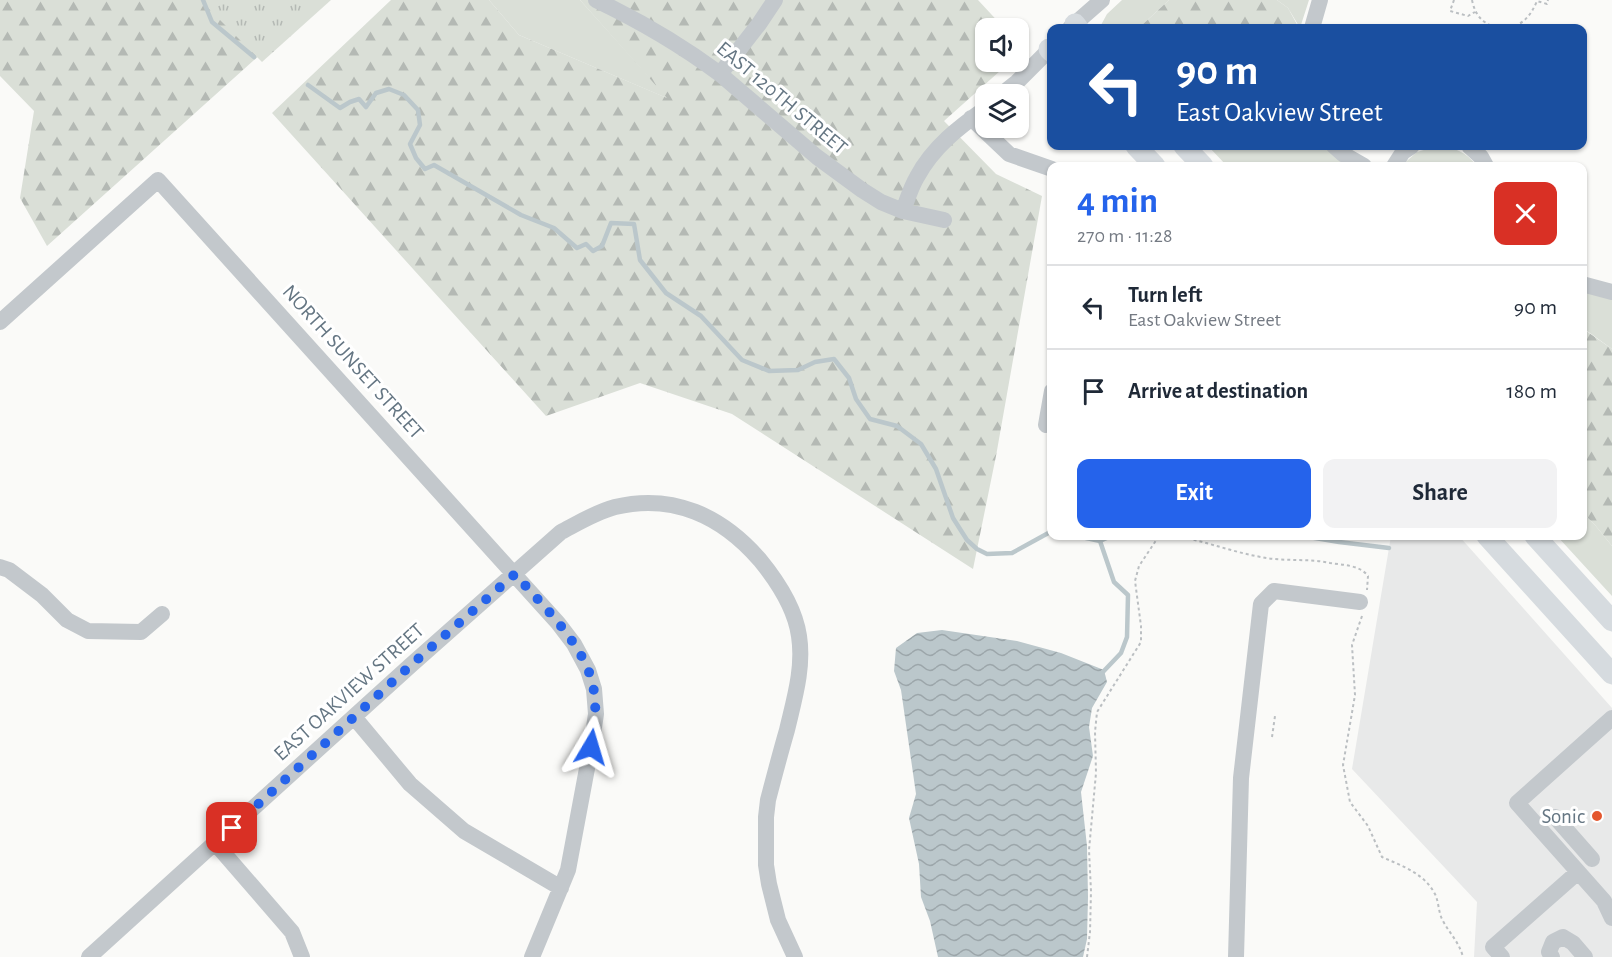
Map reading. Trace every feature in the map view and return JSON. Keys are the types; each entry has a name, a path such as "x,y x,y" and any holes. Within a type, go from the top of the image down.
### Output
{"main road":[{"path":"1140,150 1151,162"},
{"path":"1188,150 1199,162"},
{"path":"1491,540 1612,674"},
{"path":"1539,540 1612,621"}],"street":[{"name":"EAST 120TH STREET","path":"596,0 643,23 687,50 720,74 839,175 881,202 903,211 944,220"},
{"path":"720,74 775,0"},
{"path":"1077,24 1102,0"},
{"path":"1313,24 1320,0"},
{"path":"1014,84 1047,53"},
{"path":"903,211 923,166 944,141 975,115"},
{"path":"971,118 1009,154 1047,167"},
{"path":"1339,150 1357,162"},
{"path":"1397,162 1406,150"},
{"path":"1473,150 1484,162"},
{"name":"NORTH SUNSET STREET","path":"0,322 158,180 558,622 574,644 588,670 594,689 596,714 568,870 532,957"},
{"path":"1587,285 1612,292"},
{"path":"1046,425 1047,419"},
{"name":"EAST OAKVIEW STREET","path":"89,957 561,532 586,518 613,508 657,503 693,511 715,520 748,547 775,579 793,614 799,635 799,671 795,698 768,801 766,865 778,920 795,957"},
{"path":"0,567 9,570 42,595 67,620 88,631 141,632 162,614"},
{"path":"1236,957 1241,778 1261,604 1274,591 1364,602"},
{"path":"354,717 410,784 464,831 561,888"},
{"path":"1612,718 1517,803 1604,901 1612,918"},
{"path":"1555,817 1592,859"},
{"path":"215,843 292,932 303,957"},
{"path":"1497,952 1578,872"},
{"path":"1552,957 1549,952 1553,942 1563,937 1573,943 1585,957"}],"path":[{"path":"1454,0 1450,11 1468,16 1475,12"},
{"path":"1472,0 1475,12 1487,24"},
{"path":"1521,24 1527,20 1537,1 1547,4 1548,0"},
{"path":"1087,957 1091,891 1089,850 1096,773 1097,712 1141,642 1142,626 1136,581 1139,566 1156,540"},
{"path":"1198,540 1262,558 1324,561 1364,570 1368,576 1364,602 1352,645 1355,695 1343,765 1350,802 1368,826 1382,857 1415,872 1426,880 1435,895 1441,918 1459,945 1463,957"},
{"path":"1272,737 1275,716"}],"shaded area":[{"path":"1390,540 1463,540 1612,708 1612,957 1474,957 1477,902 1352,769"}],"green space":[{"path":"0,0 321,0 47,246 20,198 34,111 0,76"},
{"path":"200,0 331,0 262,62"},
{"path":"391,0 489,0 519,35 667,98 580,0 978,0 995,18 975,18 975,72 999,72 985,84 975,84 975,93 944,121 996,174 1042,196 996,456 973,569 732,414 640,383 546,416 272,113"},
{"path":"489,0 580,0 669,99 519,35"},
{"path":"1122,0 1169,0 1143,24 1102,24 1107,14"},
{"path":"1169,0 1277,0 1288,8 1297,24 1143,24"},
{"path":"1277,0 1309,0 1301,24 1298,24 1288,8"},
{"path":"1212,150 1329,150 1345,162 1223,162"},
{"path":"1456,150 1473,162 1406,162 1417,152"},
{"path":"1587,292 1612,299 1612,349 1587,331"},
{"path":"1587,332 1612,349 1612,546 1587,517"},
{"path":"1587,517 1612,546 1612,596 1561,540 1587,540"}],"water":[{"path":"942,630 1017,641 1061,653 1104,670 1107,682 1092,708 1089,727 1093,756 1081,792 1087,846 1088,897 1087,939 1083,957 938,957 930,921 921,897 919,864 909,818 916,794 901,690 894,671 896,648 917,633"}],"waterway":[{"path":"203,0 212,22 254,57"},
{"path":"308,85 340,108 359,99 366,107 376,93 389,89 404,95 418,110 420,125 410,144 416,158 425,169 434,165 521,215 554,228 577,248 586,244 593,251 602,246 611,223 634,224 640,260 666,293 701,316 742,360 769,371 798,370 815,362 834,359 849,378 856,399 870,419 897,426 921,444 936,469 953,518 967,540 977,549 987,554 1012,553 1047,534"},
{"path":"1095,540 1102,540"},
{"path":"1327,540 1389,548"},
{"path":"1100,541 1114,582 1128,595 1127,637 1121,653 1101,674"}],"place":[{"name":"Sonic","path":"1597,816"}],"route":[{"path":"232,828 515,574 558,622 574,644 588,670 594,689 596,714 591,747"}]}
